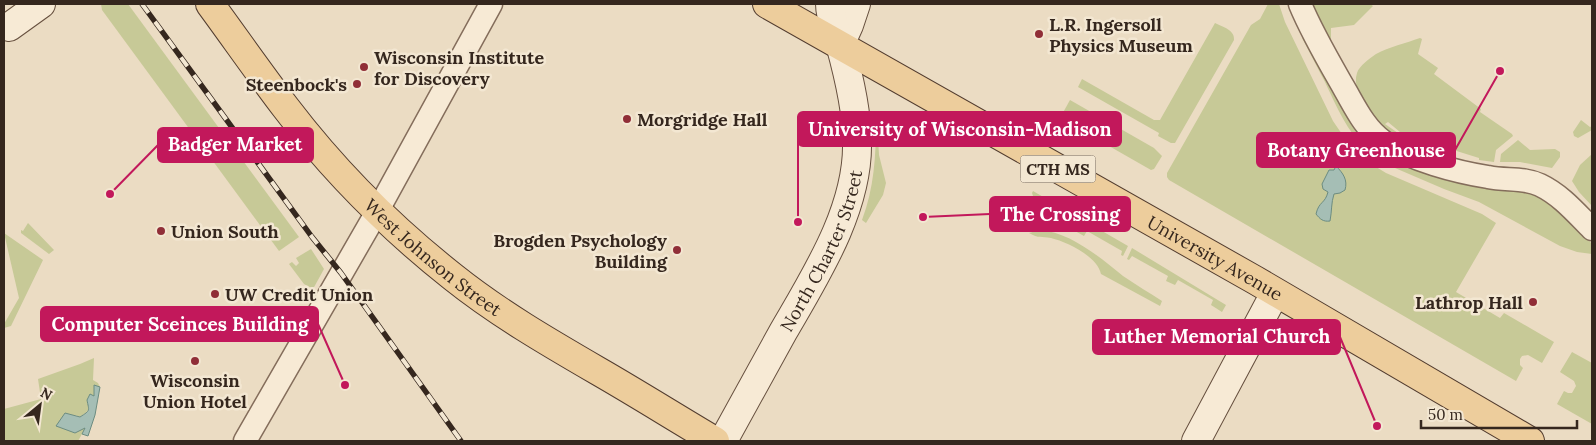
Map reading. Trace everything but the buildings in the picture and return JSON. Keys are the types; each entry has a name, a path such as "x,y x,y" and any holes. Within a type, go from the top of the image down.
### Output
{"main road":[{"name":"West Johnson Street","path":"210,4 286,108 324,154 358,192 398,230 453,277 496,308 551,344 715,441"},
{"name":"University Avenue","path":"767,4 1275,293 1530,441"}],"street":[{"path":"6,31 22,4"},
{"path":"6,31 41,4"},
{"path":"245,441 378,210 491,4"},
{"name":"North Charter Street","path":"723,441 811,283 847,206 853,184 858,141 852,98 840,45 834,28 830,4"},
{"path":"840,45 856,4"},
{"path":"1300,4 1326,58 1365,122 1384,142 1406,154 1440,165 1489,178 1520,179 1540,186 1562,200 1592,229"},
{"path":"1196,441 1275,293"}],"green space":[{"path":"101,4 128,4 299,237 279,251 102,10"},
{"path":"1268,4 1279,4 1285,22 1333,121 1356,152 1386,173 1482,214 1496,223 1456,292 1500,318 1504,313 1554,342 1542,363 1528,355 1522,356 1520,365 1523,368 1516,381 1169,180 1167,173 1251,25 1260,19"},
{"path":"1311,4 1370,4 1373,6 1354,25 1331,28 1331,39 1328,39"},
{"path":"1215,23 1231,31 1234,40 1175,143 1171,143 1158,136 1159,133 1078,87 1082,79 1154,120 1160,120"},
{"path":"1302,38 1305,39 1383,153 1383,162 1363,147 1348,127"},
{"path":"1420,38 1422,39 1418,54 1438,68 1434,74 1481,109 1480,112 1512,134 1513,136 1496,150 1494,162 1479,160 1479,158 1447,148 1447,146 1429,140 1427,142 1400,132 1388,122 1385,124 1398,133 1392,135 1373,115 1361,98 1356,81 1358,70 1362,65 1381,52"},
{"path":"1070,100 1154,148 1162,156 1154,169 1151,170 1060,118"},
{"path":"1581,120 1590,127 1592,126 1592,130 1578,138 1574,136 1573,132"},
{"path":"877,121 879,155 886,183 883,195 866,223 862,220 872,184"},
{"path":"1518,140 1530,150 1555,149 1560,152 1560,157 1552,168 1520,162 1500,162 1501,154"},
{"path":"1592,154 1592,206 1572,181 1580,165"},
{"path":"1397,159 1529,191 1555,205 1592,244 1592,254 1577,252 1560,246 1479,202 1388,165"},
{"path":"1033,191 1128,246 1123,256 1121,255 1122,251 1087,231 1084,236 1075,231 1078,226 1042,206 1039,210 1032,193"},
{"path":"28,223 54,250 49,254 21,233 21,230 23,231"},
{"path":"1040,230 1063,236 1084,247 1123,276 1162,301 1160,306 1101,274 1094,261 1073,246 1058,240 1038,237 1029,233"},
{"path":"4,233 43,260 11,326 4,328 4,324 19,298"},
{"path":"1132,248 1226,305 1222,312 1211,305 1213,300 1178,280 1175,285 1166,281 1168,276 1132,256 1129,260 1127,259"},
{"path":"311,249 324,269 313,289 304,284 289,264 292,262 296,266 299,263 296,258"},
{"path":"1572,352 1592,363 1592,424 1557,404 1564,391 1572,393 1576,386 1574,381 1560,372"},
{"path":"94,358 93,380 100,387 94,386 94,396 89,396 89,408 86,412 80,417 75,415 86,427 78,441 4,441 4,409 41,399 38,379"}],"water":[{"path":"1336,166 1344,177 1346,186 1345,190 1334,194 1330,221 1325,221 1316,214 1328,192 1323,189 1322,184 1329,170 1334,170"},
{"path":"94,385 100,387 95,415 88,436 82,434 85,428 75,433 56,426 65,413 80,417 88,411 87,400 90,394 94,396"}],"railway":[{"path":"142,4 312,237 341,273 461,441"}],"place":[{"name":"L.R. Ingersoll Physics Museum","path":"1039,34"},
{"name":"Wisconsin Institute for Discovery","path":"364,67"},
{"name":"Botany Greenhouse","path":"1500,71"},
{"name":"Steenbock's","path":"357,84"},
{"name":"Morgridge Hall","path":"627,119"},
{"name":"Badger Market","path":"110,194"},
{"name":"The Crossing","path":"923,217"},
{"name":"University of Wisconsin-Madison","path":"798,222"},
{"name":"Union South","path":"161,231"},
{"name":"Brogden Psychology Building","path":"677,250"},
{"name":"UW Credit Union","path":"215,294"},
{"name":"Lathrop Hall","path":"1533,302"},
{"name":"Wisconsin Union Hotel","path":"195,361"},
{"name":"Computer Sceinces Building","path":"345,385"},
{"name":"Luther Memorial Church","path":"1377,426"}]}
